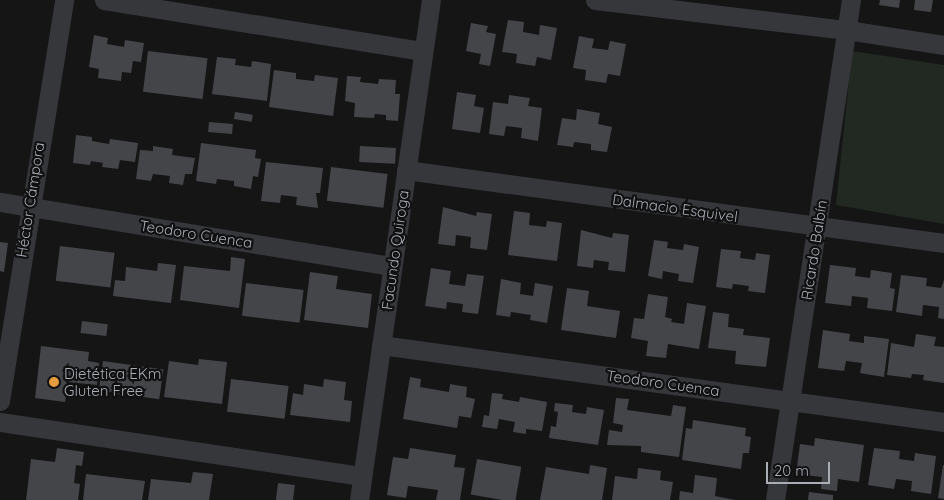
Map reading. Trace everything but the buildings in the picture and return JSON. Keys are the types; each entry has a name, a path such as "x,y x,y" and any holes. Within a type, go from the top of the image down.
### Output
{"street":[{"name":"Héctor Cámpora","path":"0,401 28,207 64,0"},
{"path":"104,0 424,50"},
{"name":"Facundo Quiroga","path":"359,500 431,0"},
{"path":"595,0 847,30 944,45"},
{"name":"Ricardo Balbín","path":"775,500 851,0"},
{"name":"Dalmacio Esquivel","path":"406,170 817,228 944,243"},
{"name":"Teodoro Cuenca","path":"0,202 392,266"},
{"name":"Teodoro Cuenca","path":"381,345 944,422"},
{"path":"0,422 362,476"}],"shaded area":[{"path":"852,51 944,65 944,224 836,205"}],"place":[{"name":"Dietética EKm Gluten Free","path":"54,382"}]}
